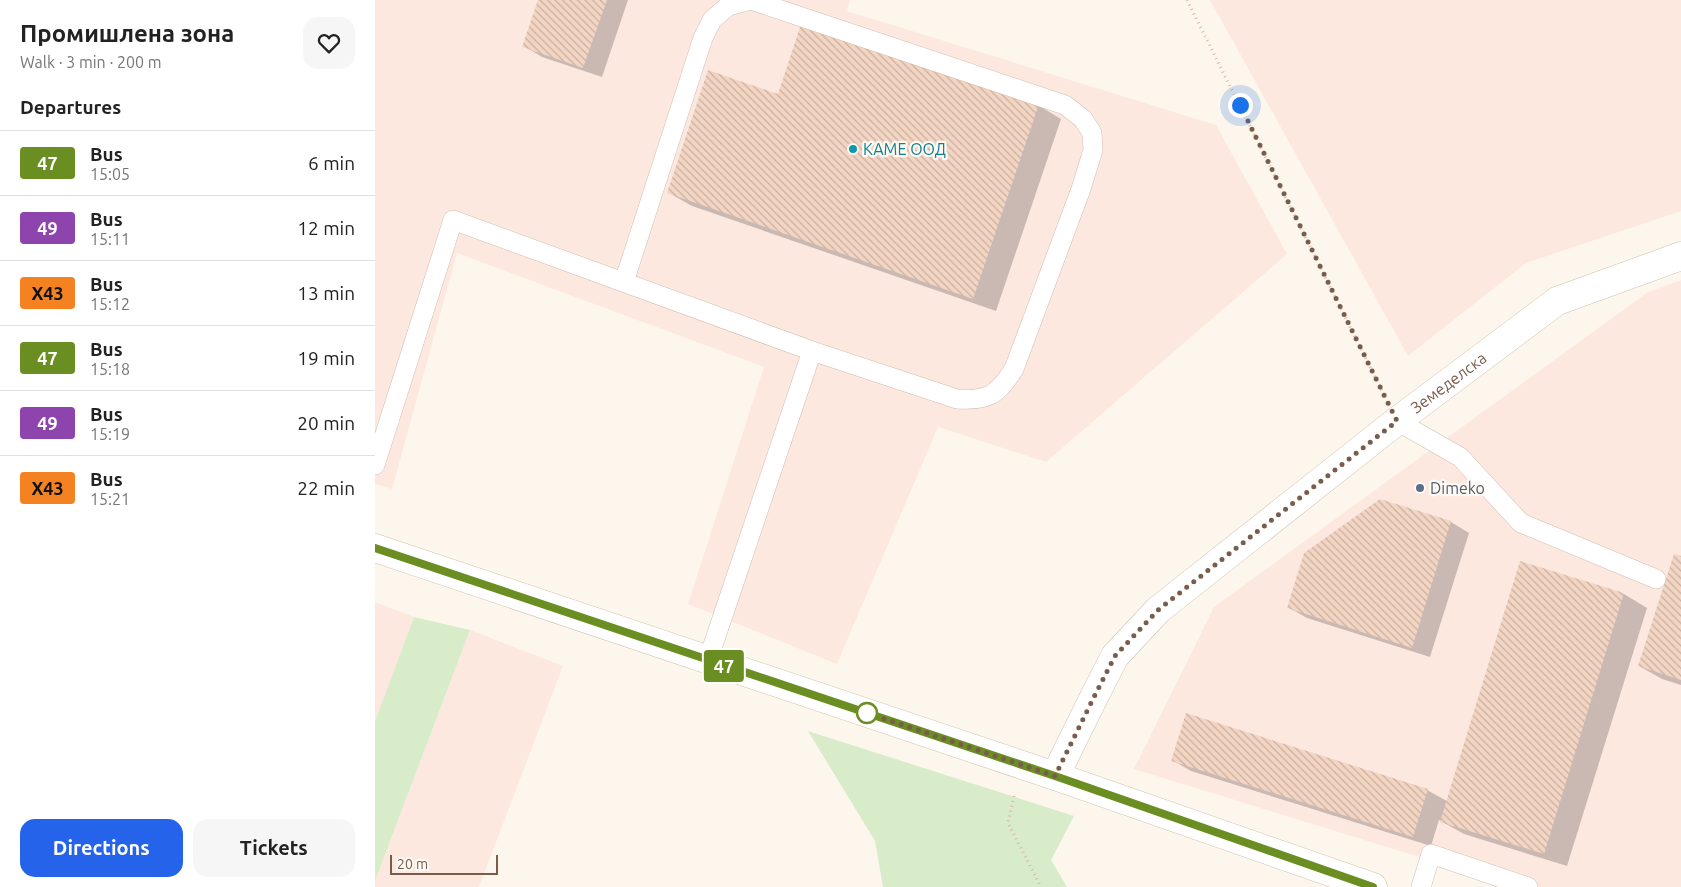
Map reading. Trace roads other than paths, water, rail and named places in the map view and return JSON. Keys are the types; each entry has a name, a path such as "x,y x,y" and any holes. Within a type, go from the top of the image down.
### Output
{"street":[{"name":"Земеделска","path":"1055,776 1115,656 1158,610 1397,421 1557,301 1681,256"},
{"path":"375,548 1055,776 1373,887"}],"lane":[{"path":"375,465 453,220 812,351 957,399 976,400 991,395 1004,385 1014,368 1081,189 1093,150 1092,132 1083,119 1065,105 750,0 729,6 712,20 703,38 624,282"},
{"path":"708,660 812,351"},
{"path":"1397,421 1460,456 1521,524 1657,579"},
{"path":"1421,887 1431,854 1527,887"}],"place":[{"name":"КАМЕ ООД","path":"853,149"},
{"name":"Dimeko","path":"1420,488"}]}
